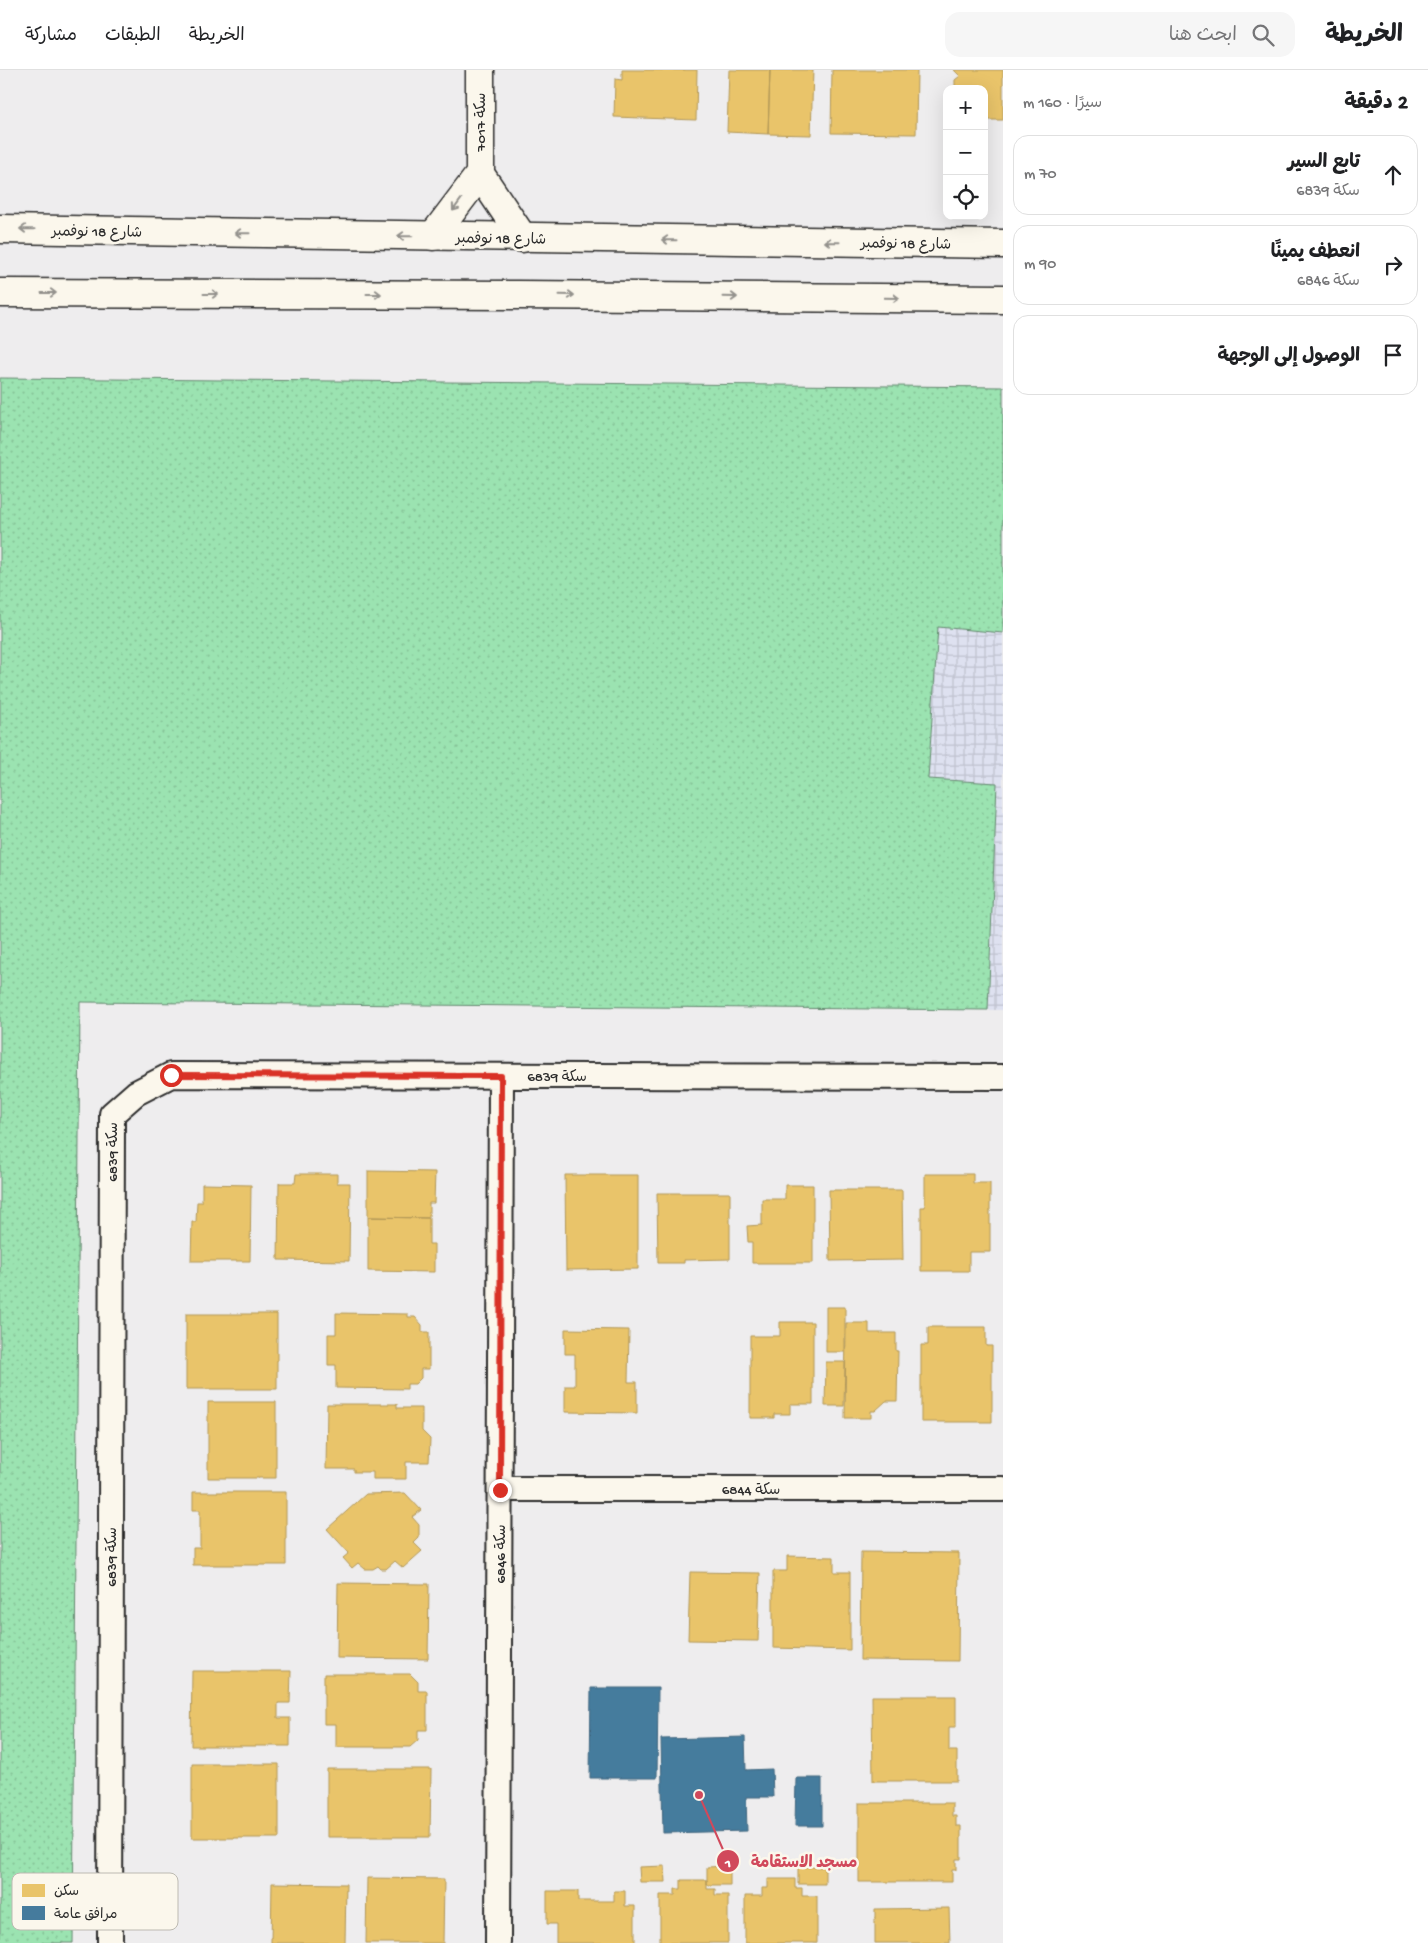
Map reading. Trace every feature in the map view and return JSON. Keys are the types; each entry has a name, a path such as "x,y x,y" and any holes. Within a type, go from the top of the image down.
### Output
{"main road":[{"name":"سكة 7017","path":"480,70 480,174 523,238"},
{"name":"سكة 7017","path":"434,236 480,174"},
{"name":"شارع 18 نوفمبر","path":"0,229 1003,244"},
{"path":"0,293 1003,299"}],"street":[{"name":"سكة 6839","path":"110,1873 112,1114 136,1093 171,1075 1003,1077"},
{"name":"سكة 6846","path":"498,1943 501,1076"},
{"name":"سكة 6844","path":"500,1490 1003,1490"},
{"name":"سكة 6839","path":"110,1930 110,1943"}],"shaded area":[{"path":"938,627 1003,633 1003,1010 988,1010 997,784 928,779"}],"green space":[{"path":"0,378 1003,387 1003,633 938,627 928,779 997,783 988,1010 80,1002 74,1873 12,1873 12,1930 73,1930 73,1943 0,1943"}],"building: سكن":[{"path":"622,70 697,70 696,120 614,117 615,79 622,80"},
{"path":"729,70 770,70 768,134 727,132"},
{"path":"770,70 813,70 811,135 768,134"},
{"path":"832,70 917,70 916,134 831,133"},
{"path":"954,70 1003,70 1003,120 988,120 988,85 955,85 955,80 960,76"},
{"path":"368,1171 435,1172 434,1203 429,1203 429,1218 368,1217"},
{"path":"296,1174 337,1174 337,1183 350,1183 349,1261 278,1260 279,1183 295,1183"},
{"path":"925,1174 973,1174 973,1183 990,1183 990,1252 969,1252 969,1271 921,1271 921,1207 925,1207"},
{"path":"565,1175 638,1175 638,1269 566,1270"},
{"path":"202,1184 251,1185 250,1261 191,1261 192,1222 196,1222 197,1202 202,1202"},
{"path":"785,1185 813,1185 813,1263 752,1263 752,1242 748,1242 747,1226 762,1225 762,1199 785,1199"},
{"path":"829,1190 902,1190 903,1260 830,1261"},
{"path":"657,1193 730,1193 730,1259 684,1260 684,1263 658,1263"},
{"path":"368,1217 429,1218 429,1244 434,1244 434,1272 368,1271"},
{"path":"826,1307 845,1307 845,1352 826,1352"},
{"path":"336,1313 408,1314 408,1317 415,1317 422,1325 422,1332 429,1332 429,1369 421,1369 421,1378 415,1384 407,1384 407,1389 336,1388 336,1365 328,1365 328,1334 336,1334"},
{"path":"186,1314 277,1314 277,1389 186,1389"},
{"path":"780,1322 813,1322 813,1404 790,1404 790,1414 774,1414 774,1418 750,1418 750,1336 780,1336"},
{"path":"846,1323 869,1323 869,1333 896,1333 896,1351 898,1351 897,1401 886,1401 875,1411 871,1411 871,1418 845,1418"},
{"path":"928,1327 986,1327 986,1346 992,1346 992,1422 921,1422 921,1345 928,1345"},
{"path":"565,1329 629,1330 628,1382 637,1382 637,1413 565,1412 565,1386 575,1386 575,1354 565,1354"},
{"path":"826,1362 845,1362 844,1406 825,1406"},
{"path":"208,1402 276,1402 276,1478 208,1478"},
{"path":"327,1404 397,1404 397,1408 422,1408 422,1431 430,1439 429,1462 406,1462 406,1479 373,1479 373,1472 354,1472 354,1469 326,1469"},
{"path":"193,1492 286,1492 286,1565 193,1565 193,1548 200,1548 200,1510 193,1510"},
{"path":"405,1493 421,1510 412,1517 419,1525 419,1538 414,1543 422,1551 403,1568 395,1561 386,1569 381,1569 378,1566 373,1569 365,1569 358,1563 352,1568 343,1558 349,1553 327,1529 366,1494"},
{"path":"861,1552 959,1553 958,1661 860,1660"},
{"path":"787,1556 834,1557 834,1572 850,1572 850,1650 773,1648 773,1571 787,1571"},
{"path":"690,1572 760,1573 758,1641 688,1640"},
{"path":"338,1583 429,1584 428,1659 337,1658"},
{"path":"192,1671 291,1671 290,1703 278,1703 278,1718 290,1718 290,1746 191,1746"},
{"path":"324,1674 410,1674 418,1682 418,1691 427,1691 427,1730 418,1730 418,1740 410,1747 336,1747 336,1724 324,1724"},
{"path":"872,1696 956,1696 956,1727 949,1727 949,1751 957,1751 957,1781 873,1781"},
{"path":"192,1764 279,1764 279,1838 192,1838"},
{"path":"327,1769 431,1769 430,1837 327,1837"},
{"path":"859,1803 952,1803 952,1816 956,1816 956,1826 961,1826 961,1859 956,1859 956,1870 952,1870 952,1882 859,1882"},
{"path":"665,1866 666,1882 640,1882 639,1867"},
{"path":"730,1866 730,1885 707,1885 707,1867"},
{"path":"798,1867 825,1867 825,1884 798,1884"},
{"path":"367,1878 444,1879 443,1943 366,1943"},
{"path":"768,1879 795,1879 795,1888 802,1888 802,1896 817,1896 817,1943 745,1943 745,1896 762,1896 762,1888 768,1888"},
{"path":"681,1880 707,1880 707,1889 715,1889 715,1895 728,1895 728,1943 660,1943 660,1895 675,1895 675,1889 681,1889"},
{"path":"272,1883 346,1884 345,1943 271,1943"},
{"path":"547,1891 578,1891 578,1901 614,1901 614,1891 625,1891 625,1906 635,1906 635,1943 556,1943 556,1924 547,1924"},
{"path":"949,1908 950,1943 875,1943 875,1909"}],"building: مرافق عامة":[{"path":"591,1688 658,1688 657,1778 590,1778"},
{"path":"745,1737 746,1770 772,1769 773,1797 746,1797 747,1831 663,1833 661,1739"},
{"path":"796,1778 822,1778 822,1826 795,1826"}],"place":[{"name":"مسجد الاستقامة","path":"699,1795"}],"route":[{"path":"171,1075 501,1076 500,1490"}]}
